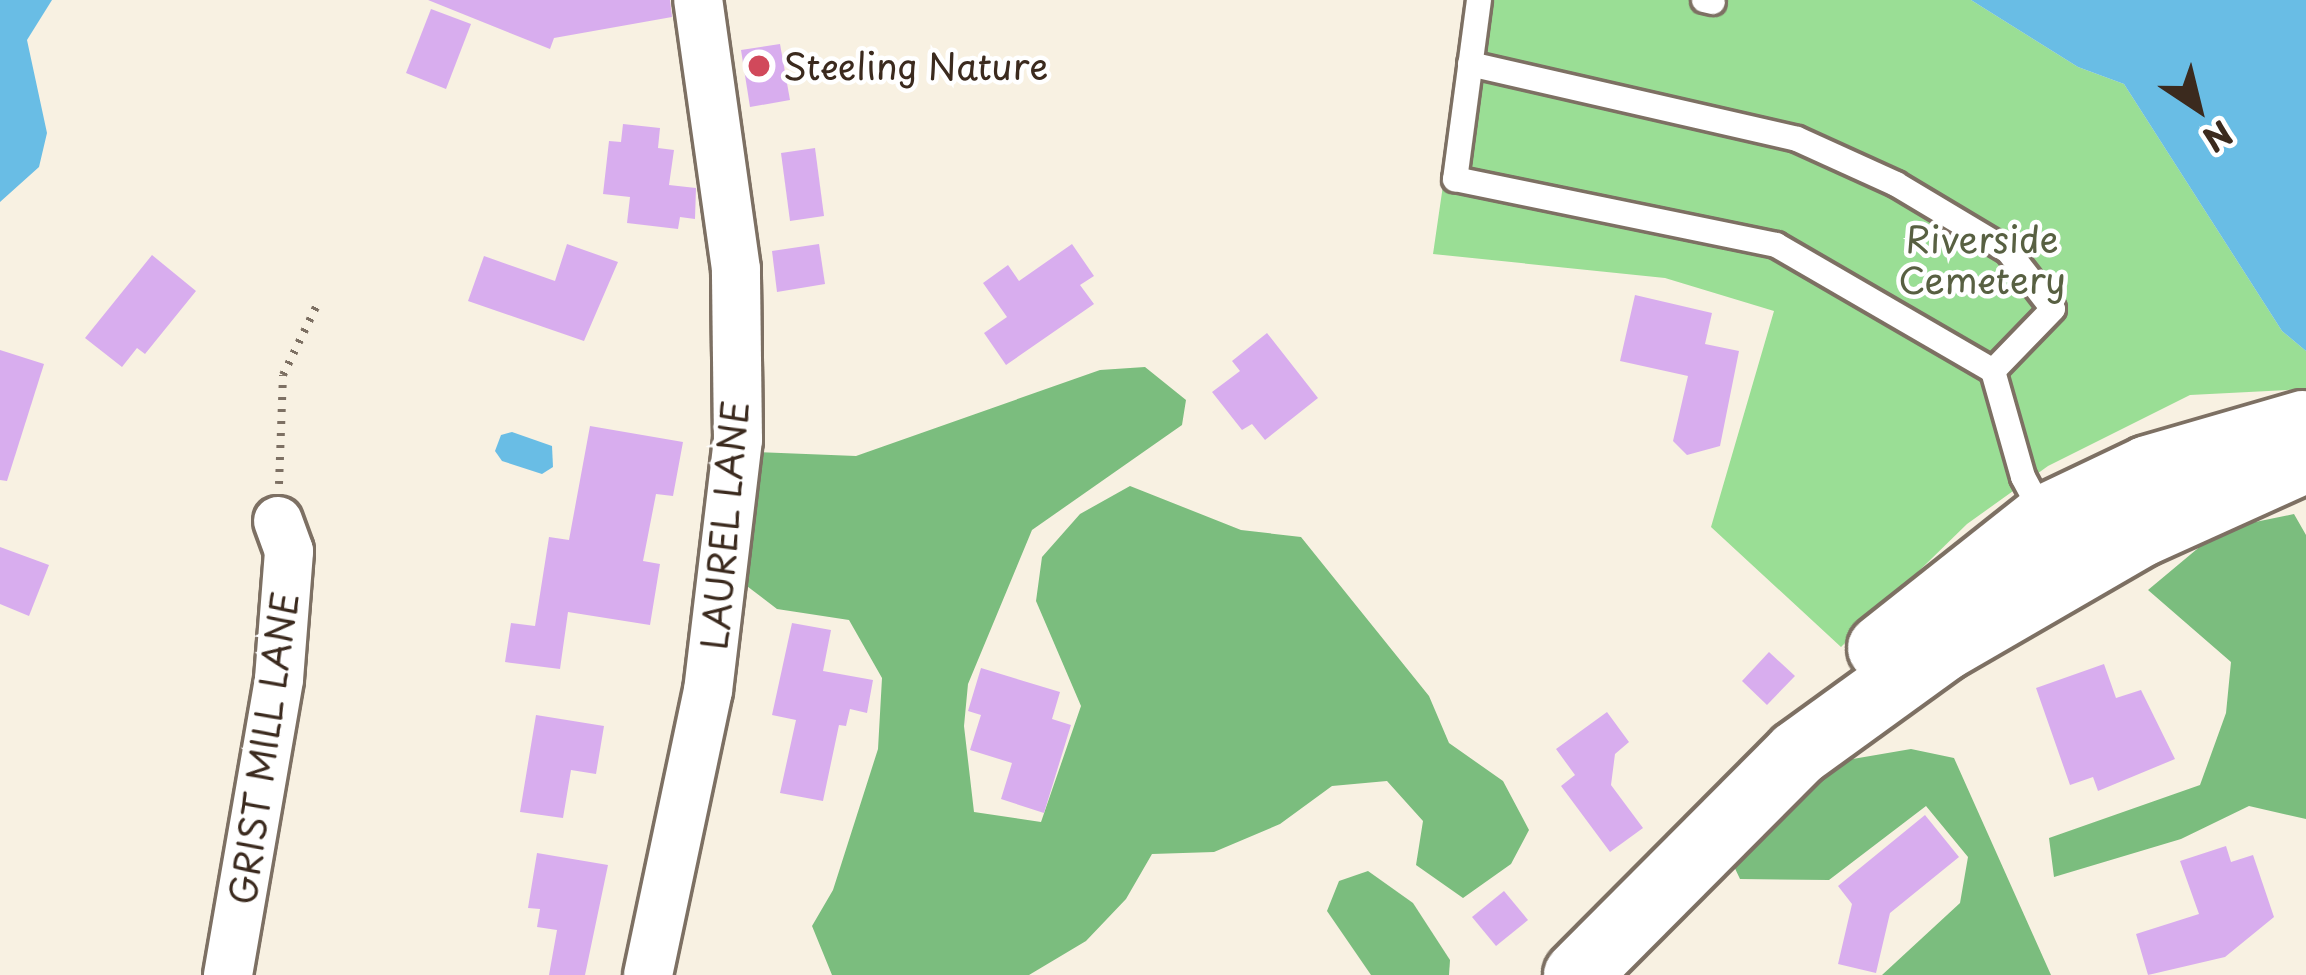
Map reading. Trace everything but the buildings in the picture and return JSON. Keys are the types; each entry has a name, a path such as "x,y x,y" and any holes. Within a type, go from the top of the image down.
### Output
{"main road":[{"path":"1577,975 1797,754 1870,658 2045,518 2148,469 2306,423"},
{"path":"1797,754 1945,646 2061,577 2306,459"}],"street":[{"name":"LAUREL LANE","path":"648,975 708,691 738,440 736,269 698,0"},
{"name":"GRIST MILL LANE","path":"228,975 279,679 289,551 278,521"}],"lane":[{"path":"1479,0 1455,179 1776,245 1993,371 2023,477 2045,518"},
{"path":"1470,64 1797,139 1896,184 2008,251 2053,309 1993,371"}],"path":[{"path":"278,521 283,375 318,303"}],"green space":[{"name":"Riverside Cemetery","path":"1470,0 1971,0 2078,67 2124,84 2282,331 2306,351 2306,389 2190,395 2048,466 1967,524 1841,647 1711,527 1774,311 1665,278 1433,254"},
{"path":"1145,367 1186,400 1182,425 1032,530 968,684 964,726 974,812 1041,822 1081,706 1036,601 1042,557 1080,514 1130,486 1241,530 1301,537 1429,696 1449,743 1503,781 1529,830 1511,864 1463,898 1416,865 1423,821 1387,781 1332,786 1280,824 1214,852 1152,854 1126,899 1086,941 1029,975 832,975 812,926 833,890 878,749 882,678 849,620 777,609 735,577 753,452 856,456 1100,370"},
{"path":"2294,514 2306,535 2306,819 2249,806 2181,839 2054,877 2049,838 2200,785 2226,713 2231,662 2148,590 2221,529"},
{"path":"1911,749 1954,758 2051,975 1882,975 1960,903 1968,857 1926,806 1829,880 1740,879 1731,860 1841,761"},
{"path":"1368,871 1413,903 1450,960 1449,975 1371,975 1327,911 1339,881"}],"water":[{"path":"0,0 52,0 27,40 47,133 39,167 0,202"},
{"path":"1971,0 2306,0 2306,351 2282,331 2124,84 2078,67"},
{"path":"512,432 552,446 553,467 542,474 502,461 495,451 501,435"}],"place":[{"name":"Steeling Nature","path":"759,66"}]}
